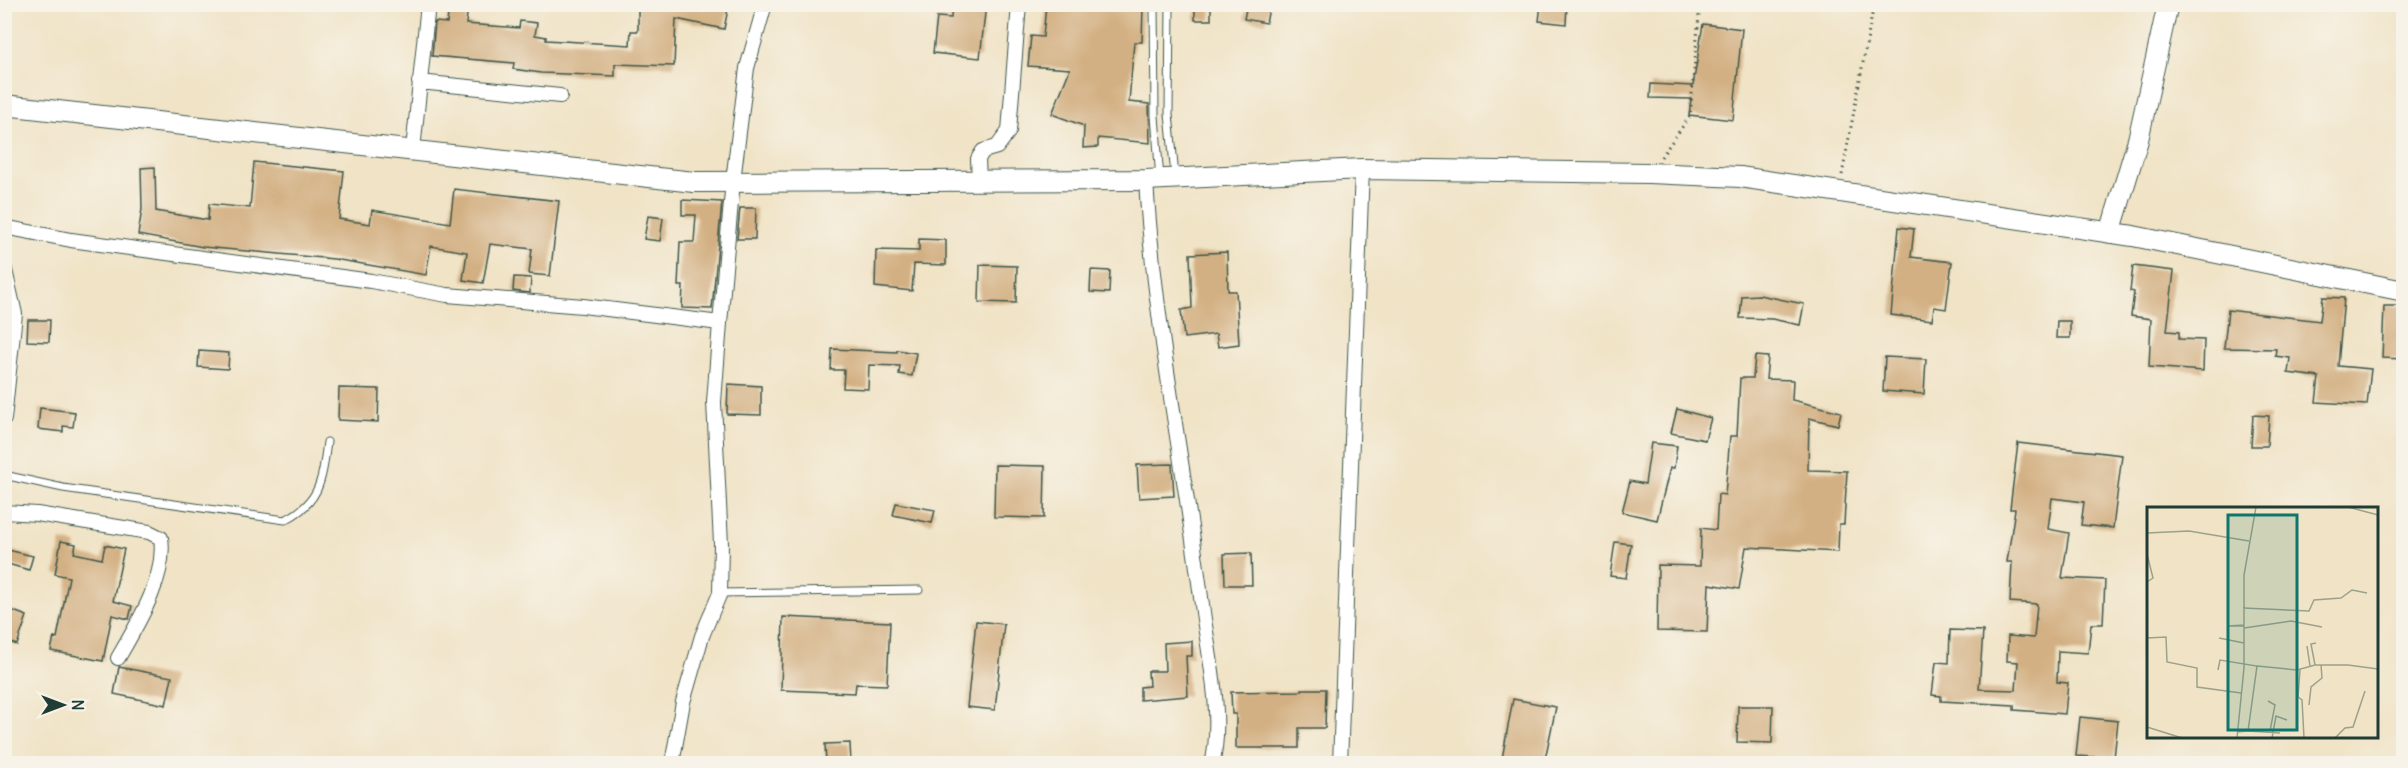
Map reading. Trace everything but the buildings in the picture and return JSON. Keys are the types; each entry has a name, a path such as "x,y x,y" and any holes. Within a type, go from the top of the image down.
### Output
{"main road":[{"path":"2110,233 2138,140 2168,4"},
{"path":"4,105 694,182 1160,180 1362,169 1649,173 1740,177 2110,233 2403,291"}],"street":[{"path":"413,150 428,4"},
{"path":"672,764 683,702 702,636 720,593 721,544 714,402 720,323 733,181 747,68 765,4"},
{"path":"979,180 978,159 983,151 997,147 1009,131 1019,4"},
{"path":"419,82 560,96"},
{"path":"1340,764 1362,169"},
{"path":"1160,180 1151,258 1190,515 1215,705 1212,764"},
{"path":"4,227 71,240 371,281 447,295 583,306 720,323"},
{"path":"4,266 15,314 4,419"},
{"path":"4,512 37,514 149,532 161,538 163,549 148,606 118,658"}],"lane":[{"path":"1154,4 1155,116 1160,180"},
{"path":"1160,180 1169,114 1170,4"},
{"path":"4,475 63,488 285,520 311,502 322,482 327,442"},
{"path":"720,593 918,590"}],"path":[{"path":"1649,173 1690,116 1700,4"},
{"path":"1839,192 1874,4"}]}
